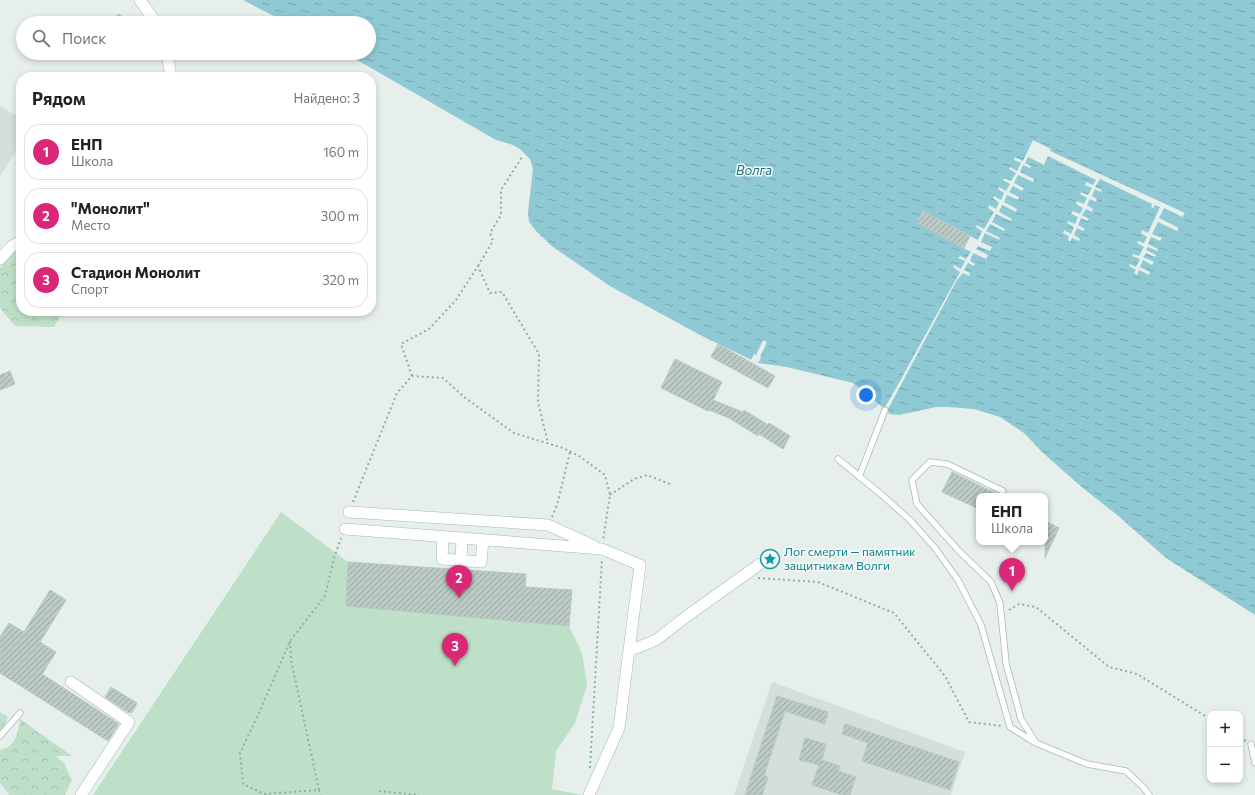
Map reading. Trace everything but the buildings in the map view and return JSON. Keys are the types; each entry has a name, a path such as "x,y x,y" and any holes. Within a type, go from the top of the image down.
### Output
{"street":[{"path":"140,0 151,16"},
{"path":"168,60 170,72"},
{"path":"0,259 10,247 16,244"},
{"path":"349,512 548,525 640,565 619,728 589,795"},
{"path":"547,545 548,525"},
{"path":"345,529 602,549"},
{"path":"443,537 442,559 481,562 483,540"},
{"path":"461,560 462,538"},
{"path":"629,651 656,640 760,564"},
{"path":"71,682 130,722 81,795"}],"lane":[{"path":"859,476 885,410"},
{"path":"838,459 910,520 935,548 958,580 981,625 1010,727 1036,743 1087,764 1126,771 1143,787 1149,795"},
{"path":"1003,491 942,463 930,462 912,480 917,504 959,551 991,582 1000,603 1006,663 1021,719 1036,743"},
{"path":"0,736 20,712"},
{"path":"1251,744 1255,763"}],"path":[{"path":"412,376 401,344 429,329 456,300 478,266 493,241 490,233 501,215 501,190 522,157"},
{"path":"478,266 490,293 502,292 539,354 538,402 548,444"},
{"path":"412,376 443,378 464,397 514,433 570,451 605,475 610,496 602,549 589,773"},
{"path":"349,512 397,393 412,376"},
{"path":"548,525 557,505 570,451"},
{"path":"610,496 634,479 647,475 672,485"},
{"path":"319,790 264,794 243,784 240,753 290,641 325,596 334,558 345,529"},
{"path":"743,576 818,582 894,613 945,676 969,722 1010,727"},
{"path":"1001,615 1019,604 1036,607 1109,667 1137,674 1207,717"},
{"path":"290,641 291,660 321,795"},
{"path":"379,791 419,795"}],"shaded area":[{"path":"0,106 16,115 16,151 0,176"},
{"path":"772,682 965,752 951,795 734,795"}],"green space":[{"path":"16,249 16,316 60,316 54,327 15,326 0,308 0,268 13,250"},
{"path":"281,512 348,562 526,574 525,587 572,590 569,626 582,653 587,685 575,723 556,751 552,789 582,795 93,795"},
{"path":"0,712 8,717 0,736"},
{"path":"20,719 72,756 56,756 64,763 72,780 65,795 9,795 0,783 0,750 10,746 13,743 17,734"}],"water":[{"name":"Волга","path":"243,0 1255,0 1255,615 1166,558 1116,514 1084,489 1042,452 1024,433 1000,417 974,409 949,407 936,407 899,415 890,414 853,383 787,367 758,363 704,337 610,286 553,247 529,222 528,212 533,169 530,159 520,149 513,145 496,140 357,60 376,60 376,16 274,16"}],"pier":[{"path":"1033,140 1051,149 1050,151 1185,213 1182,217 1164,208 1159,218 1179,228 1177,231 1158,222 1152,234 1162,238 1160,241 1151,237 1148,244 1158,249 1157,251 1148,247 1146,250 1156,255 1155,257 1146,253 1143,257 1154,262 1152,265 1143,260 1140,267 1150,272 1149,275 1139,270 1137,275 1134,273 1136,270 1129,266 1130,264 1136,267 1140,259 1132,256 1133,254 1139,256 1144,247 1137,243 1138,241 1144,243 1147,237 1141,233 1142,230 1148,233 1160,207 1155,205 1153,208 1151,207 1152,204 1100,179 1095,187 1102,190 1101,192 1095,189 1092,196 1097,199 1096,202 1090,199 1087,205 1093,209 1092,212 1086,209 1082,215 1089,219 1088,221 1081,218 1078,225 1085,229 1083,231 1077,228 1074,235 1080,239 1079,241 1072,238 1070,242 1068,240 1069,236 1063,233 1064,230 1071,234 1074,227 1067,223 1068,221 1075,224 1078,217 1071,214 1073,211 1080,214 1083,208 1076,204 1077,201 1084,204 1087,198 1080,194 1081,192 1088,195 1092,188 1085,185 1086,182 1093,185 1096,180 1048,156 1044,165 1028,157 1025,163 1031,166 1030,168 1023,165 1020,172 1034,179 1033,182 1018,175 1014,183 1024,188 1022,191 1013,186 1009,192 1019,197 1018,200 1007,195 1004,202 1017,209 1016,212 1002,205 999,212 1012,219 1011,221 996,214 992,222 1005,229 1004,231 990,224 986,231 1000,238 999,240 985,233 981,242 992,247 990,251 978,246 976,249 988,255 986,259 973,253 970,261 975,264 974,266 968,263 964,270 970,273 969,276 963,273 957,280 887,411 884,409 960,272 953,267 954,265 961,269 965,261 958,258 960,256 966,259 971,252 917,223 923,211 978,240 982,231 976,227 977,225 984,229 994,212 988,208 989,205 996,209 999,203 993,198 994,196 1001,200 1004,193 998,189 999,187 1006,191 1010,184 1003,180 1004,178 1011,181 1016,173 1009,169 1010,167 1017,171 1021,163 1014,160 1015,157 1023,161"},
{"path":"763,340 767,342 758,363 751,360 754,354 756,355"}],"place":[{"name":"Лог смерти — памятник защитникам Волги","path":"770,559"},
{"name":"ЕНП","path":"1012,591"},
{"name":"\"Монолит\"","path":"459,598"},
{"name":"Стадион Монолит","path":"455,666"}]}
